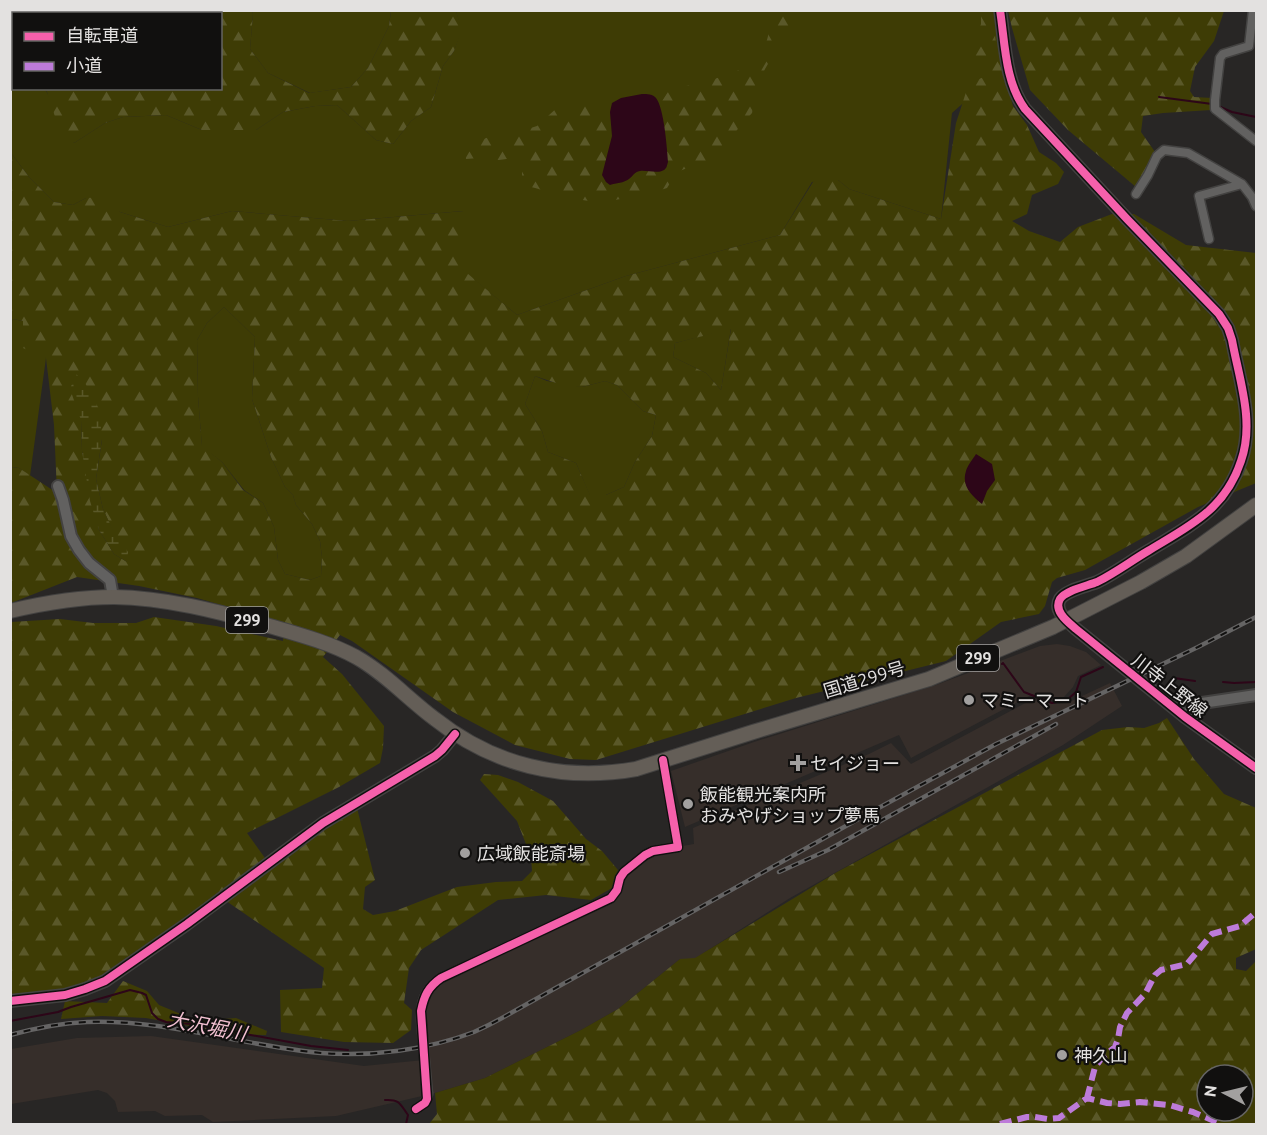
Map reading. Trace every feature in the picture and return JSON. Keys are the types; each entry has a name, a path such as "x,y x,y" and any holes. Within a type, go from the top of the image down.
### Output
{"highway":[{"name":"国道299号","path":"454,734 499,757 556,772 576,774 636,769 929,679 1067,621 1186,556 1257,505"},
{"name":"299","path":"10,611 59,601 113,597 140,599 213,611 293,633 334,646 371,666 454,734"}],"street":[{"path":"1000,10 1009,73 1018,100 1127,219 1219,314 1232,340 1247,416 1247,433 1241,463 1220,501 1191,525 1098,581 1063,596 1058,606 1060,613 1067,621"},
{"path":"1254,10 1253,46 1222,54 1220,58 1215,109 1257,141"},
{"path":"1136,194 1157,156 1164,150 1188,153 1242,184 1257,206"},
{"path":"1209,239 1199,196 1242,184"},
{"path":"58,486 71,536 89,563 110,580 113,597"},
{"name":"川寺上野線","path":"1067,621 1185,717 1257,768"},
{"path":"1185,717 1192,707 1202,703 1257,694"},
{"path":"10,1001 65,995 105,981 187,924 323,823 435,756 454,734"},
{"path":"416,1109 425,1103 428,1094 421,1021 423,1000 427,989 441,978 611,898 624,872 645,855 653,851 678,847 663,760"}],"shaded area":[{"path":"642,94 653,96 659,103 666,138 667,166 659,172 635,173 627,180 610,185 602,175 612,136 610,112 612,103 621,98"},
{"path":"976,454 992,464 995,480 982,504 971,494 965,481 967,469"},
{"path":"1057,644 1086,652 1101,665 1078,676 1073,687 1064,697 1051,700 1031,695 911,758 899,735 685,827 671,771 754,742 936,685 1040,646"},
{"path":"1110,683 1122,706 1063,745 790,898 694,959 680,959 618,1009 485,1078 435,1093 336,1116 213,1122 202,1115 165,1116 155,1111 118,1112 115,1101 107,1093 98,1090 11,1104 11,1049 77,1038 151,1036 364,1066 424,1060 421,1011 434,983 611,898 620,878 653,851 694,844 693,828 891,743 911,764 1033,699 1051,704 1067,703"}],"green space":[{"path":"47,11 155,11 154,12"},
{"path":"252,11 391,11 389,26 368,68 351,87 310,93 268,73 250,49"},
{"path":"252,11 250,49 268,73 309,93 351,87 368,68 389,26 391,11 456,11 462,30 454,51 443,66 431,107 411,121 393,144 376,140 337,105 315,106 283,112 256,130 202,130 166,115 123,117 105,123 74,143 59,129 46,90 222,90 222,12 154,12"},
{"path":"456,11 1002,11 1010,66 986,83 952,113 941,219 849,189 838,180 812,182 780,235 626,276 517,315 460,268 463,211 348,221 232,211 168,227 120,212 86,198 73,205 54,202 29,177 11,153 11,45 12,90 46,90 74,143 105,123 123,117 166,115 202,130 256,130 283,112 315,106 337,105 376,140 393,144 411,121 431,107 443,66 454,51 461,30"},
{"path":"774,11 805,11 783,38 765,69 759,81 760,90 752,113 709,162 700,167 690,167 677,172 667,188 615,200 564,201 527,186 522,178 522,167 513,158 466,159 467,145 500,133 518,132 537,126 559,106 584,99 594,101 607,110 618,130 610,168 602,180 605,187 616,187 632,179 644,169 658,107 670,89 721,77 757,59 765,47"},
{"path":"981,11 992,11 997,51 1013,106 1027,125 1039,152 1056,163 1064,172 1058,184 1032,195 1027,214 1012,221 1029,231 1060,242 1078,227 1112,214 1134,214 1186,245 1256,253 1256,483 1198,507 1085,570 1057,578 1052,582 1045,606 1039,614 1001,622 946,661 796,698 596,760 570,759 515,745 453,712 340,635 323,657 342,674 384,726 380,763 339,787 247,833 270,865 357,808 375,880 365,887 363,909 373,915 395,911 457,887 522,881 532,871 531,857 517,821 480,780 484,774 498,775 518,782 553,801 586,839 602,851 618,870 612,888 591,900 546,895 498,900 421,950 409,968 404,1003 412,1010 411,1030 393,1043 344,1042 281,1032 280,990 322,988 324,968 216,894 187,924 85,989 11,1001 11,622 60,619 93,623 136,623 154,617 216,626 283,641 285,623 197,598 139,586 77,577 11,603 11,467 19,468 57,493 54,425 46,358 23,348 22,343 27,339 23,332 23,321 13,319 11,324 11,153 29,177 54,202 73,205 86,198 106,197 120,212 168,227 232,211 348,221 464,211 461,268 517,315 626,276 780,235 813,182 826,174 837,172 838,180 849,189 941,219 956,123 969,83 984,77 990,65 969,56 981,24","holes":["224,307 255,337 252,399 271,457 285,487 312,524 320,541 321,576 310,580 285,574 278,560 274,527 263,503 243,490 222,462 202,446 197,340 207,323","731,329 721,390 706,373 673,357 675,343","535,376 565,386 582,387 605,381 617,385 643,411 656,415 652,436 635,462 624,487 606,495 590,495 576,463 548,452 542,431 525,404","81,420 102,440 96,479 103,509 127,562 114,554 99,530 82,451"]},
{"path":"1008,11 1224,11 1214,41 1195,67 1190,91 1194,97 1212,98 1211,110 1143,116 1141,132 1155,152 1136,187 1068,130 1030,90"},
{"path":"224,307 255,337 252,399 271,457 285,487 312,524 320,541 321,576 310,580 285,574 278,560 274,527 263,503 244,490 222,462 202,447 197,340 207,323"},
{"path":"13,319 23,321 46,358 30,476 19,468 11,467 10,324"},
{"path":"731,328 721,390 706,373 673,357 675,343"},
{"path":"76,374 85,383 99,409 102,439 96,479 103,509 113,530 128,552 127,562 114,554 99,530 90,501 82,451 81,420 70,389"},
{"path":"535,376 547,381 582,387 605,381 617,385 643,411 656,415 652,436 635,462 624,487 606,495 590,496 576,463 548,452 542,431 525,404"},
{"path":"1167,718 1194,759 1224,794 1256,808 1256,949 1236,958 1236,969 1246,971 1256,961 1256,1124 429,1124 437,1114 435,1093 485,1078 581,1030 618,1009 680,959 695,958 837,872 1102,730 1144,728"},
{"path":"123,981 147,991 159,1005 198,1021 236,1018 267,1031 266,1035 234,1034 146,1018 102,1016 61,1019 65,1001 107,1003"}],"waterway":[{"path":"1159,97 1212,104"},
{"path":"1218,106 1232,112 1256,117"},
{"path":"1002,664 1024,692 1052,703 1067,700 1076,692 1081,677 1103,667"},
{"path":"1172,686 1174,678 1195,681"},
{"path":"1223,682 1256,682"},
{"name":"大沢堀川","path":"10,1021 58,1012 130,990 146,995 152,1013 158,1019 166,1022 191,1024 311,1046 348,1050"},
{"name":"大沢堀川","path":"385,1100 394,1100 401,1105 408,1115 406,1124"}],"railway":[{"path":"10,1035 68,1023 117,1022 175,1029 292,1050 359,1054 418,1048 474,1032 996,744 1256,617"},
{"path":"779,872 828,850 1056,724"}],"marked path":[{"path":"1087,1098 1095,1067 1115,1047 1120,1027 1127,1013 1145,994 1155,975 1161,970 1187,964 1212,934 1240,926 1256,912"},
{"path":"1000,1124 1027,1117 1059,1118 1087,1098 1107,1103 1140,1102 1169,1105 1221,1124"}],"cycle path":[{"path":"1000,10 1007,62 1018,98 1025,109 1127,219 1219,314 1232,340 1246,416 1245,446 1241,461 1234,478 1215,504 1191,524 1110,575 1067,593 1060,599 1058,608 1062,616 1076,629 1185,717 1256,768"},
{"path":"10,1001 65,995 105,981 187,924 323,823 435,756 455,734"},
{"path":"416,1109 427,1099 421,1011 430,988 441,978 611,898 624,872 645,855 653,851 678,847 663,760"}],"place":[{"name":"マミーマート","path":"969,700"},
{"name":"セイジョー","path":"798,763"},
{"name":"飯能観光案内所 おみやげショップ夢馬","path":"688,804"},
{"name":"広域飯能斎場","path":"465,853"},
{"name":"神久山","path":"1062,1055"}]}
